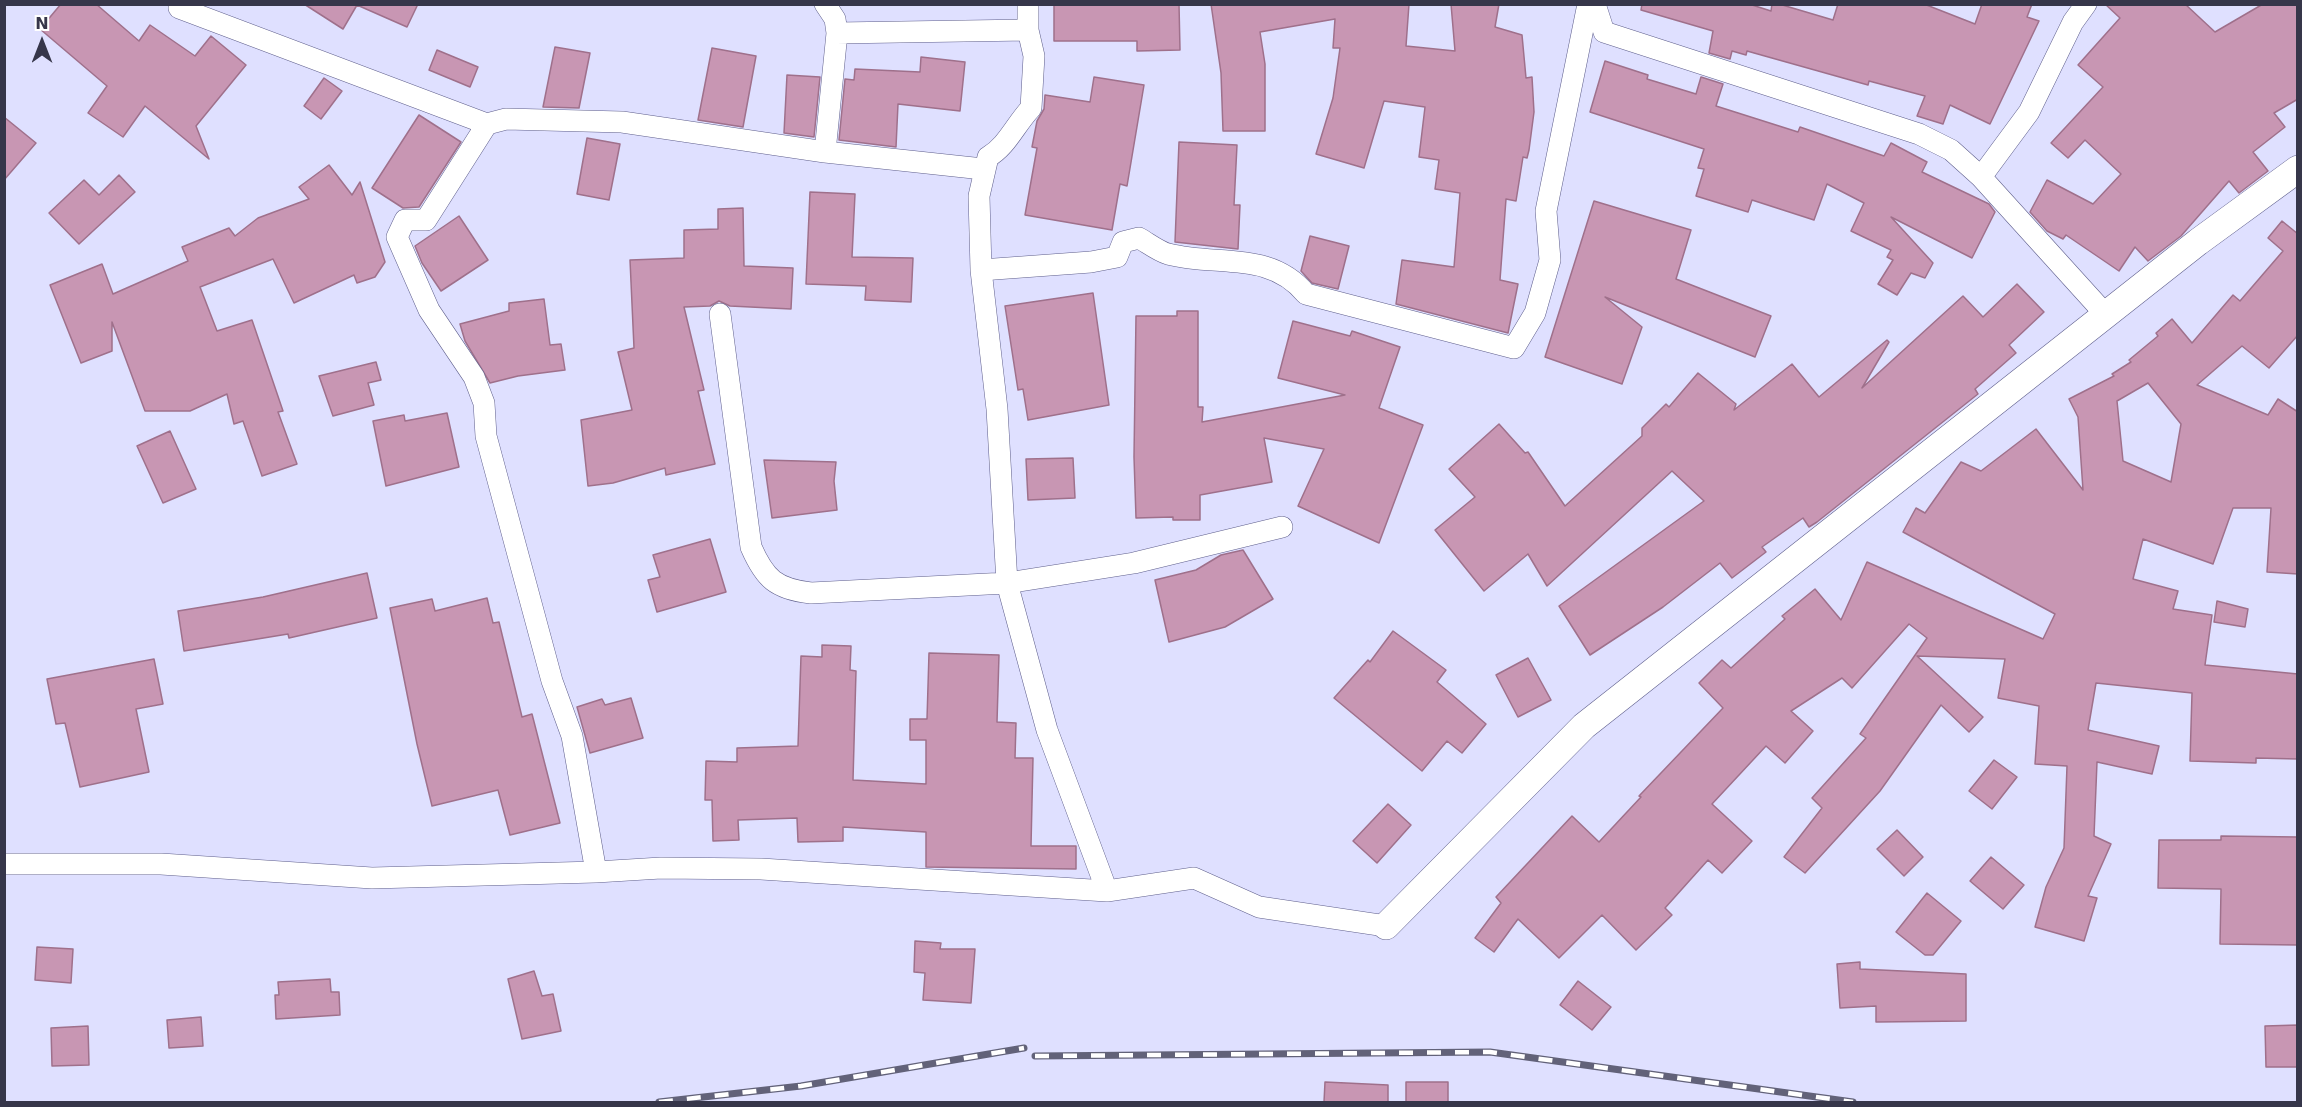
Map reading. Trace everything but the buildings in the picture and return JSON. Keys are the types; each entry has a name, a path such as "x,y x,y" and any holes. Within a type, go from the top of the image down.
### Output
{"street":[{"path":"825,4 835,20 837,33 825,152"},
{"path":"1028,4 1028,30 1034,56 1031,108 1016,124 1001,149 988,157 983,169 979,196 981,270 997,409 1007,583 1047,730 1107,891"},
{"path":"981,270 1091,262 1117,257 1123,242 1139,238 1167,254 1264,264 1297,283 1306,294 1514,348 1535,313 1550,260 1546,211 1588,4"},
{"path":"1595,4 1604,32 1919,134 1951,150 1981,177 2106,315"},
{"path":"1981,177 2030,112 2073,22 2086,4"},
{"path":"179,8 487,124 506,119 622,122 825,152 983,169"},
{"path":"837,33 1028,30"},
{"path":"487,124 426,220 405,220 397,237 429,310 474,377 483,403 489,448 552,681 572,736 597,872"},
{"path":"4,864 161,864 372,878 661,868 761,869 1107,891 1194,878 1259,907 1386,926 1584,726 2106,315 2298,169"},
{"path":"720,314 751,548 761,570 774,582 791,591 811,593 1007,583 1134,562 1282,527"}],"railway":[{"path":"659,1102 801,1086 1024,1048"},
{"path":"1035,1056 1490,1052 1853,1102"}]}
